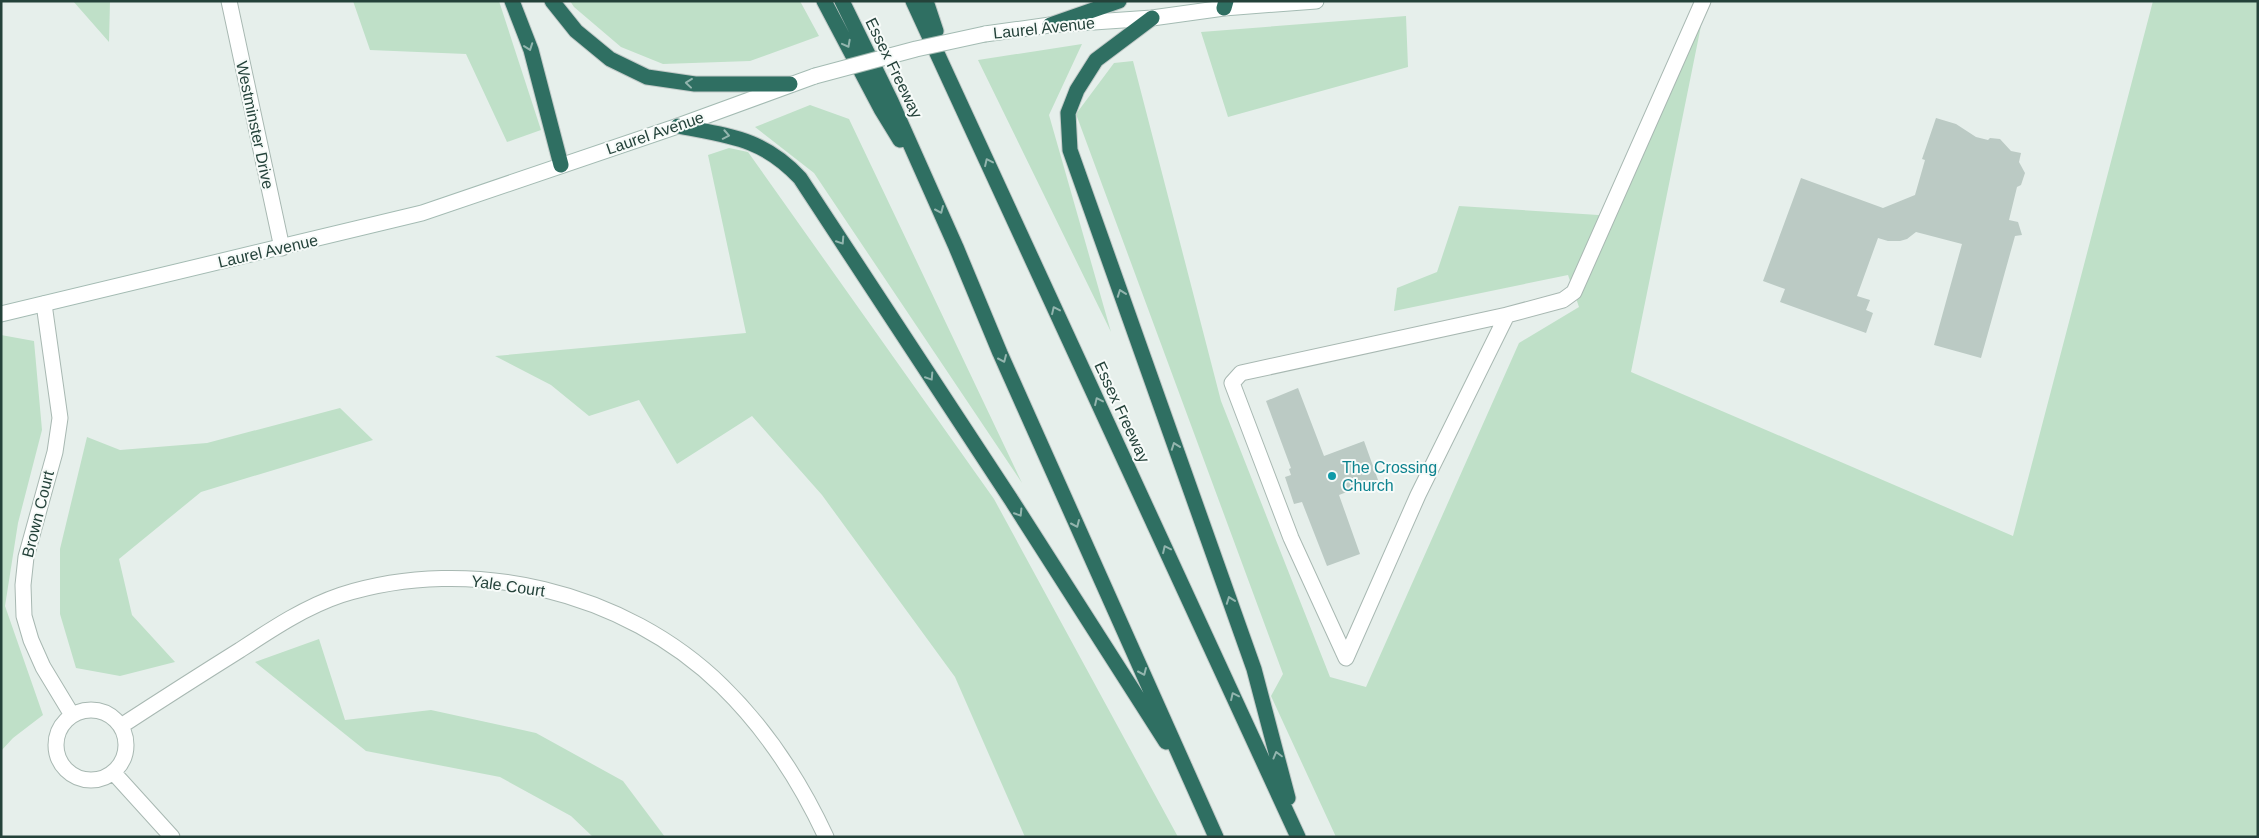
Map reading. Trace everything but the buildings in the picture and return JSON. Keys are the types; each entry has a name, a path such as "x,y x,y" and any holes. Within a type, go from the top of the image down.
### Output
{"highway":[{"path":"512,1 531,50 561,165"},
{"path":"552,1 576,31 610,59 647,77 695,84 790,84"},
{"path":"824,1 881,109 930,188"},
{"name":"Essex Freeway","path":"842,1 892,101 1000,353 1216,837"},
{"name":"Essex Freeway","path":"913,1 1298,836"},
{"path":"926,1 967,117"},
{"path":"1050,25 1119,1"},
{"path":"1152,18 1096,60 1077,90 1068,113 1070,150 1254,668 1298,836"},
{"path":"678,126 736,137 756,144 774,154 800,178 1012,501 1193,784"}],"street":[{"name":"Westminster Drive","path":"229,1 282,248"},
{"name":"Laurel Avenue","path":"1,314 422,213 678,126 790,84 916,49 985,34 1050,25 1152,18 1225,5 1316,1"},
{"path":"1507,315 1418,495 1346,658 1291,538 1232,383 1241,373 1507,315 1563,300 1574,292 1703,1"},
{"name":"Brown Court","path":"44,304 60,418 55,452 26,557 23,585 24,616 31,640 43,666 72,715"},
{"name":"Yale Court","path":"121,726 290,618 340,596 380,586 420,580 462,579 502,582 543,589 582,601 620,616 656,636 690,659 727,691 750,715 775,747 813,810 826,837"},
{"path":"82,710 96,710 107,713 121,726 127,746 123,760 112,772 97,780 86,780 76,776 62,764 57,754 58,732 72,715 82,710"},
{"path":"112,772 172,837"}],"green space":[{"path":"73,1 110,1 109,42"},
{"path":"353,1 499,1 541,130 507,142 466,54 370,50"},
{"path":"570,1 800,1 819,36 750,61 663,64 621,47 574,7"},
{"path":"2153,1 2258,1 2258,837 1336,837 1271,696 1283,674 1076,114 1114,63 1133,61 1221,401 1330,677 1366,687 1519,343 1579,307 1568,275 1394,311 1397,288 1437,272 1459,206 1614,216 1705,6 1631,372 2013,536"},
{"path":"1406,16 1408,67 1228,117 1201,32"},
{"path":"1082,44 1049,115 1111,332 978,60"},
{"path":"810,105 849,119 1022,483 814,173 755,127"},
{"path":"729,148 748,152 994,499 1178,837 1025,837 955,677 822,495 752,416 677,464 639,400 589,416 551,385 495,356 746,333 708,155"},
{"path":"1,335 34,341 42,430 18,523 5,606 43,715 13,738 1,751"},
{"path":"340,408 373,440 201,492 119,559 132,615 175,662 120,676 76,668 60,614 60,549 87,437 120,450 207,443"},
{"path":"319,639 345,720 431,710 536,733 623,781 665,837 593,837 571,816 500,777 366,751 255,662"}],"place":[{"name":"The Crossing Church","path":"1332,476"}]}
